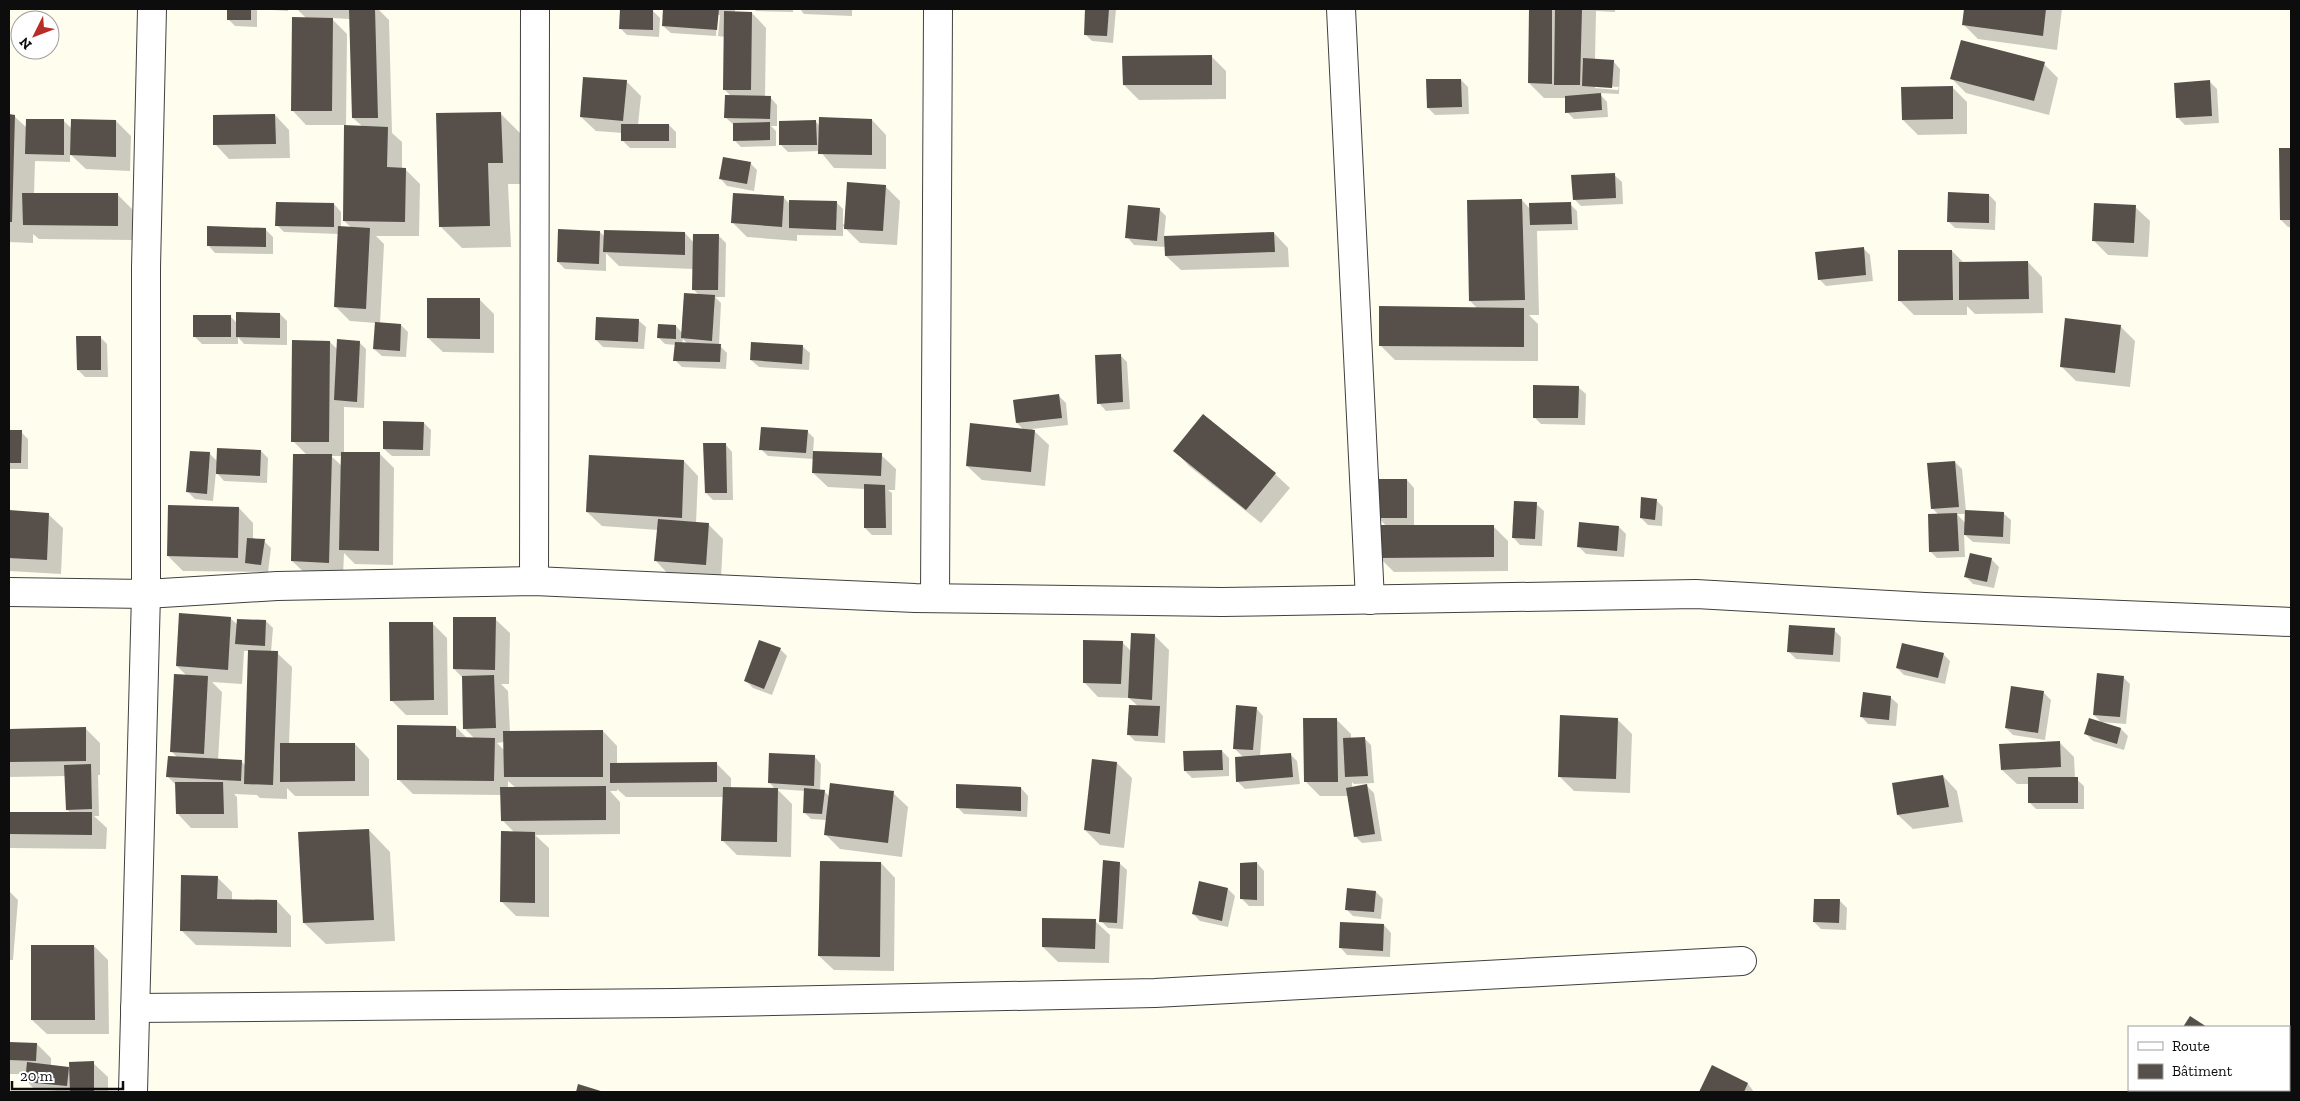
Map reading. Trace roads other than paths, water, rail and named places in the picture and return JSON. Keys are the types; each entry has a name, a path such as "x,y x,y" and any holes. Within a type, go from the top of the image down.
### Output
{"street":[{"path":"133,1092 146,594 146,267 152,9"},
{"path":"534,581 535,9"},
{"path":"934,598 938,9"},
{"path":"1341,9 1370,600"},
{"path":"9,592 146,594 277,586 534,581 934,598 1222,602 1696,594 1925,607 2291,622"},
{"path":"135,1008 685,1003 1155,993 1742,961"}]}
